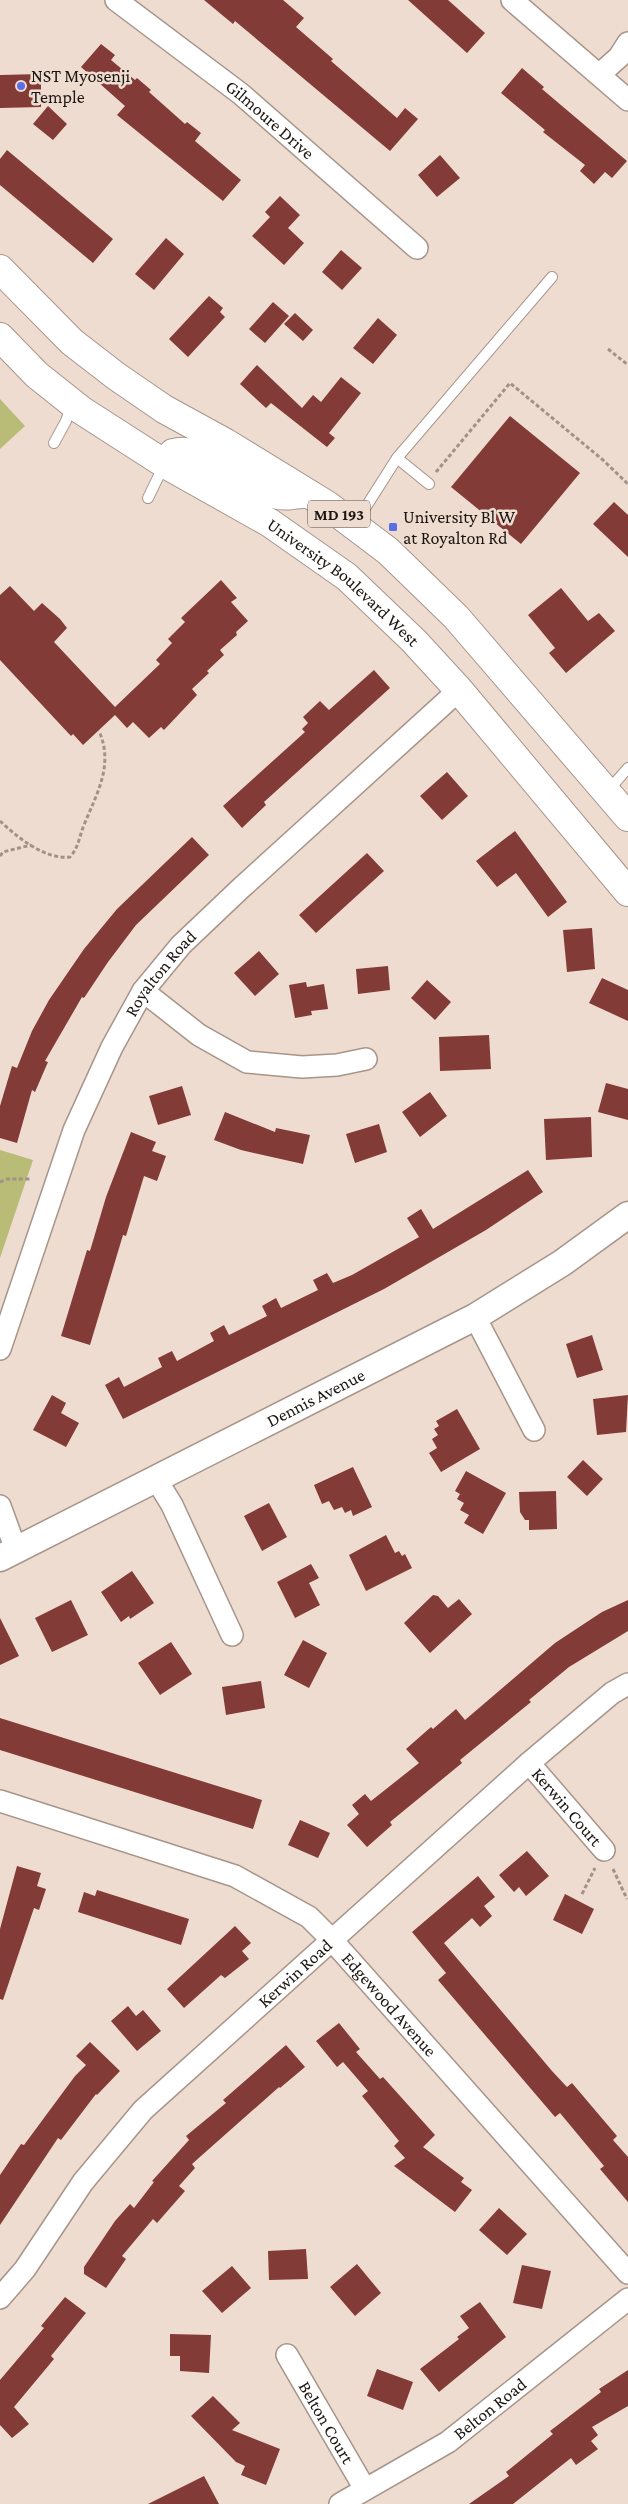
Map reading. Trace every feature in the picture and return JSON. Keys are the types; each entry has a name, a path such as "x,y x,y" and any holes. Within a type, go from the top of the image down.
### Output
{"main road":[{"name":"MD 193","path":"0,269 72,342 116,376 164,409 226,443 307,493 388,551 456,617 628,817"},
{"name":"University Boulevard West","path":"0,337 37,374 72,403 165,464 270,523 348,577 414,641 459,690 628,892"},
{"path":"165,464 173,453 189,452 209,460 270,494 286,496 307,493"}],"street":[{"name":"Gilmoure Drive","path":"116,0 241,94 417,248"},
{"path":"512,0 628,100"},
{"path":"600,74 619,57 628,43"},
{"name":"Royalton Road","path":"0,1349 74,1130 112,1047 143,991 182,945 240,888 459,690"},
{"path":"143,991 199,1035 247,1062 302,1067 337,1065 366,1059"},
{"name":"Dennis Avenue","path":"8,1554 476,1317 562,1263 628,1215"},
{"path":"476,1317 534,1430"},
{"path":"156,1479 172,1505 232,1635"},
{"path":"0,1506 8,1554"},
{"name":"Kerwin Road","path":"0,2298 26,2269 83,2182 143,2110 529,1763 612,1693 628,1684"},
{"name":"Kerwin Court","path":"529,1763 604,1850"},
{"name":"Edgewood Avenue","path":"0,1801 235,1876 309,1916 628,2273"},
{"name":"Belton Road","path":"340,2504 448,2442 628,2299"},
{"name":"Belton Court","path":"287,2355 365,2489"}],"lane":[{"path":"354,525 397,458 552,277"},
{"path":"54,443 66,421 72,403"},
{"path":"397,458 432,479"},
{"path":"148,498 165,464"},
{"path":"607,792 628,768"}],"path":[{"path":"608,349 628,365"},
{"path":"432,479 510,383 627,482"},
{"path":"0,821 12,833 32,845 61,858 70,857 77,849 84,825 102,782 105,764 103,741 98,731"},
{"path":"0,856 3,852 32,845"},
{"path":"0,1182 7,1179 31,1179"},
{"path":"582,1894 604,1850"},
{"path":"604,1850 627,1899"}],"green space":[{"path":"0,399 25,426 0,449"},
{"path":"0,1150 33,1160 0,1258"}],"building":[{"path":"204,0 283,0 304,18 296,27 333,59 331,61 397,118 405,108 418,119 390,151 235,21 233,24"},
{"path":"408,0 448,0 485,33 467,53"},
{"path":"101,44 115,55 111,60 135,80 137,78 151,90 149,92 185,124 187,122 201,133 195,141 241,180 223,201 117,115 125,106 81,67"},
{"path":"522,68 544,87 542,89 627,161 612,178 605,172 594,184 580,171 585,165 543,132 545,130 501,93"},
{"name":"NST Myosenji Temple","path":"41,74 41,107 0,108 0,75"},
{"path":"48,106 67,124 53,140 33,124"},
{"path":"7,150 113,239 93,263 0,185 0,159"},
{"path":"440,155 460,178 437,197 418,175"},
{"path":"280,196 300,215 288,228 304,243 284,265 252,236 270,217 265,212"},
{"path":"166,238 184,254 154,290 135,274"},
{"path":"341,250 362,268 342,290 322,272"},
{"path":"209,296 223,308 220,312 225,317 188,357 169,339"},
{"path":"273,302 289,316 265,343 249,329"},
{"path":"295,313 313,330 303,341 284,324"},
{"path":"378,318 397,335 373,364 353,348"},
{"path":"257,365 302,408 313,395 321,402 341,377 361,393 329,433 335,438 327,447 271,403 266,408 240,384"},
{"path":"510,416 580,473 521,544 451,487"},
{"path":"614,502 628,515 628,557 593,524"},
{"path":"221,580 237,598 231,602 248,621 236,632 237,635 220,650 224,655 192,689 197,695 164,730 161,727 149,738 133,722 127,728 115,715 83,745 73,734 71,736 0,660 0,595 10,586 34,611 42,603 60,619 67,628 54,642 115,707 160,664 156,660 172,643 168,639 185,622 181,618"},
{"path":"561,588 588,621 599,613 615,631 566,673 549,653 555,648 528,615"},
{"path":"374,670 390,688 264,802 266,805 242,828 223,806 305,732 302,729 308,723 303,717 320,701 329,710"},
{"path":"447,772 468,796 442,820 420,796"},
{"path":"515,831 567,902 548,917 516,873 497,887 476,861"},
{"path":"192,837 209,855 136,925 84,998 82,997 45,1061 48,1062 35,1092 32,1090 17,1143 0,1138 0,1106 12,1066 17,1068 32,1031 49,1000 84,949 117,909"},
{"path":"367,853 384,871 316,933 299,915"},
{"path":"592,928 595,969 567,972 563,930"},
{"path":"259,951 279,974 255,996 234,973"},
{"path":"388,966 390,990 358,994 356,969"},
{"path":"602,978 628,990 628,1021 589,1003"},
{"path":"427,980 451,1002 435,1020 411,998"},
{"path":"306,982 307,987 324,984 328,1009 311,1011 312,1015 295,1018 289,985"},
{"path":"489,1035 491,1069 440,1071 439,1037"},
{"path":"606,1083 628,1089 628,1120 598,1112"},
{"path":"182,1086 191,1115 158,1125 149,1096"},
{"path":"430,1092 447,1116 420,1137 402,1112"},
{"path":"225,1112 275,1132 276,1128 310,1135 303,1164 241,1150 214,1140"},
{"path":"591,1117 592,1157 546,1160 544,1119"},
{"path":"379,1124 387,1152 355,1163 346,1134"},
{"path":"131,1132 156,1142 152,1151 166,1156 157,1181 144,1176 126,1236 123,1235 90,1345 61,1336 87,1250 90,1251 106,1197"},
{"path":"528,1170 543,1192 486,1230 384,1289 123,1419 105,1385 119,1377 124,1387 162,1367 158,1358 172,1351 177,1361 214,1341 210,1333 224,1325 229,1335 267,1316 262,1306 276,1298 281,1308 318,1290 313,1280 327,1273 333,1283 352,1275 419,1237 407,1218 421,1209 433,1229"},
{"path":"592,1335 603,1370 577,1378 566,1344"},
{"path":"52,1395 66,1403 61,1413 79,1423 66,1447 33,1430"},
{"path":"628,1395 626,1432 597,1435 593,1399"},
{"path":"457,1409 480,1449 441,1472 429,1453 437,1448 432,1439 438,1435 434,1429 439,1426 436,1421"},
{"path":"583,1460 603,1479 587,1496 567,1477"},
{"path":"353,1467 372,1507 353,1516 351,1510 345,1513 342,1507 334,1510 329,1501 322,1504 314,1485"},
{"path":"466,1471 506,1493 483,1534 464,1523 469,1515 460,1510 464,1503 457,1499 460,1494 455,1491"},
{"path":"556,1491 557,1529 529,1530 529,1520 525,1520 520,1512 519,1492"},
{"path":"269,1503 287,1537 262,1551 244,1516"},
{"path":"386,1535 395,1553 399,1551 402,1556 405,1554 412,1568 366,1591 349,1555"},
{"path":"311,1564 319,1578 309,1583 320,1605 295,1618 277,1582"},
{"path":"132,1571 154,1603 130,1619 129,1616 121,1622 101,1592"},
{"path":"433,1595 438,1596 448,1608 459,1599 472,1614 430,1653 404,1623"},
{"path":"71,1600 88,1635 52,1652 35,1618"},
{"path":"628,1600 628,1631 569,1667 529,1700 531,1702 460,1760 462,1763 390,1822 392,1825 367,1847 347,1825 359,1814 352,1805 365,1794 371,1801 419,1763 406,1749 431,1727 433,1729 456,1709 465,1720 555,1643 602,1612"},
{"path":"0,1618 19,1656 0,1665"},
{"path":"303,1640 327,1653 309,1688 284,1675"},
{"path":"171,1642 192,1674 160,1695 138,1663"},
{"path":"261,1681 265,1708 226,1715 222,1687"},
{"path":"0,1718 262,1800 253,1829 0,1750"},
{"path":"300,1820 330,1833 318,1858 288,1845"},
{"path":"527,1851 549,1876 526,1896 519,1887 514,1892 499,1875"},
{"path":"17,1866 41,1873 37,1886 46,1889 39,1910 34,1908 3,2000 0,1999 0,1929"},
{"path":"478,1876 495,1897 484,1906 492,1916 480,1927 472,1918 444,1943 552,2071 567,2087 572,2083 617,2136 613,2140 628,2157 628,2202 600,2169 604,2166 560,2113 555,2117 438,1980 446,1973 412,1932"},
{"path":"97,1890 189,1919 181,1945 78,1912 84,1892 95,1896"},
{"path":"565,1894 594,1909 582,1934 553,1920"},
{"path":"235,1926 251,1943 242,1951 249,1959 225,1978 221,1975 184,2008 167,1989"},
{"path":"128,2006 136,2016 143,2010 161,2031 137,2051 111,2021"},
{"path":"339,2023 360,2049 356,2052 380,2079 383,2077 435,2135 423,2147 464,2178 461,2182 472,2190 455,2212 394,2166 405,2158 394,2146 399,2141 362,2096 368,2091 343,2062 337,2067 316,2041"},
{"path":"90,2042 120,2071 96,2094 61,2140 58,2138 0,2225 0,2175 21,2144 24,2145 75,2076 86,2065 76,2056"},
{"path":"286,2045 305,2067 279,2087 192,2164 195,2168 179,2186 185,2191 157,2223 153,2219 122,2256 126,2259 106,2288 84,2274 84,2267 115,2221 130,2204 134,2208 154,2182 152,2181 189,2140 186,2136 226,2103 223,2100"},
{"path":"499,2208 527,2234 507,2255 479,2230"},
{"path":"306,2249 308,2279 269,2280 268,2251"},
{"path":"357,2264 381,2293 355,2316 330,2287"},
{"path":"522,2265 551,2271 542,2309 513,2303"},
{"path":"232,2266 251,2288 222,2313 202,2291"},
{"path":"65,2297 86,2313 51,2356 54,2359 14,2407 29,2424 12,2438 0,2425 0,2380 44,2328 41,2326"},
{"path":"480,2302 506,2337 439,2392 420,2369 459,2339 457,2337 469,2328 460,2316"},
{"path":"170,2334 211,2335 209,2373 180,2371 180,2356 170,2356"},
{"path":"377,2369 413,2382 403,2410 367,2396"},
{"path":"628,2370 628,2406 592,2427 598,2435 591,2441 598,2449 576,2465 571,2458 513,2504 469,2504 509,2476 506,2472 553,2434 550,2431 601,2392 599,2389"},
{"path":"213,2396 240,2423 232,2430 280,2449 266,2485 241,2475 245,2466 236,2462 191,2416"},
{"path":"204,2476 219,2504 148,2504"}],"place":[{"name":"NST Myosenji Temple","path":"21,86"},
{"name":"University Bl W at Royalton Rd","path":"393,527"}]}
